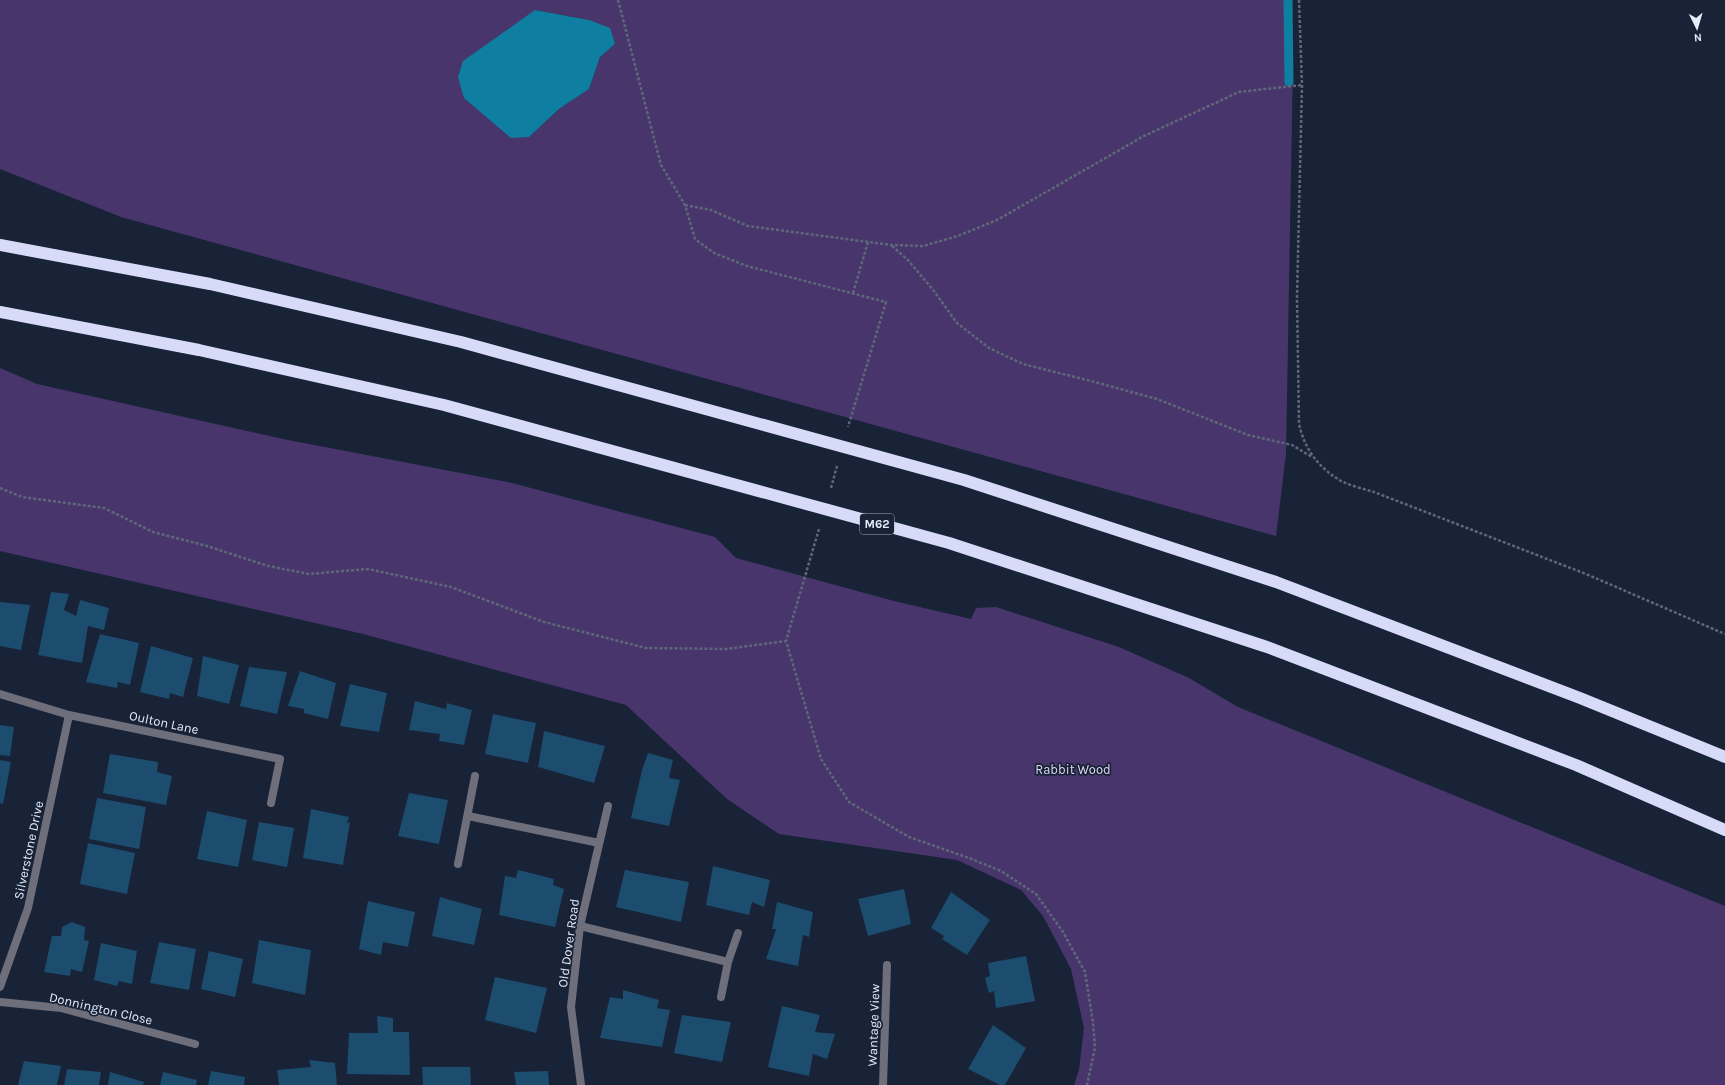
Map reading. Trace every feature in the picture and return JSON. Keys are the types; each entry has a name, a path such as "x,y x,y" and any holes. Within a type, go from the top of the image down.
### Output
{"highway":[{"path":"0,245 210,284 461,342 964,480 1276,582 1580,698 1725,757"},
{"name":"M62","path":"0,312 199,350 444,405 949,543 1267,647 1576,765 1725,830"}],"street":[{"name":"Oulton Lane","path":"0,694 70,715 280,759 271,804"},
{"name":"Silverstone Drive","path":"0,987 28,908 70,715"},
{"path":"458,864 476,776"},
{"name":"Old Dover Road","path":"581,1085 572,1007 580,926 608,806"},
{"path":"468,816 599,843"},
{"path":"580,926 728,962"},
{"path":"721,998 728,962 738,933"},
{"name":"Wantage View","path":"883,1085 887,966"},
{"name":"Donnington Close","path":"0,1002 61,1008 195,1044"}],"path":[{"path":"618,0 661,165 685,205 695,239 714,253 747,266 886,302 847,433"},
{"path":"1299,0 1302,85 1297,297 1299,424 1303,440 1316,460 1325,469 1342,481 1586,574 1725,634"},
{"path":"685,205 711,210 748,226 891,245 923,246 958,236 997,220 1144,136 1239,92 1302,85"},
{"path":"853,293 868,242"},
{"path":"891,245 908,260 926,280 957,324 989,348 1023,364 1157,399 1248,435 1292,445 1316,460"},
{"path":"829,493 838,463"},
{"path":"0,488 22,497 104,508 153,532 207,546 268,566 309,574 368,569 451,587 544,622 646,648 726,648 786,641"},
{"path":"820,524 786,641 821,759 849,802 909,837 1001,871 1036,894 1063,932 1085,972 1096,1048 1087,1085"}],"green space":[{"path":"0,0 1291,0 1293,61 1286,454 1276,536 121,217 0,169","holes":["535,10 589,20 615,44 600,57 589,89 559,109 529,137"]},
{"name":"Rabbit Wood","path":"0,368 37,384 283,439 512,483 715,537 736,558 894,601 971,619 976,608 996,607 1119,647 1189,678 1238,707 1725,906 1725,1085 1074,1085 1079,1070 1084,1028 1071,969 1043,916 1021,890 957,860 779,834 727,799 626,705 363,634 0,551"}],"water":[{"path":"535,10 589,20 610,28 615,44 600,57 589,89 559,109 529,137 511,138 464,98 458,77 463,61"}],"building":[{"path":"51,592 69,594 64,610 76,616 80,600 109,608 104,630 88,626 82,663 38,655"},
{"path":"0,602 30,605 21,650 0,646"},
{"path":"100,634 139,643 130,685 118,682 117,688 86,682"},
{"path":"151,646 193,658 183,697 170,693 169,699 140,692"},
{"path":"203,656 239,665 229,704 197,696"},
{"path":"249,667 287,672 277,714 240,706"},
{"path":"300,671 336,683 328,719 304,713 304,709 288,706"},
{"path":"350,684 387,693 379,732 340,726"},
{"path":"415,701 446,709 447,703 472,710 464,745 439,741 440,734 409,730"},
{"path":"493,714 536,723 528,763 485,754"},
{"path":"0,725 14,727 10,756 0,755"},
{"path":"544,731 605,746 594,783 538,767"},
{"path":"648,753 673,760 669,778 680,780 669,826 631,818 642,770"},
{"path":"110,754 158,762 157,772 172,776 166,805 103,793"},
{"path":"0,760 11,762 3,804 0,803"},
{"path":"409,793 448,800 439,844 398,836"},
{"path":"97,798 146,807 139,849 89,839"},
{"path":"311,809 349,817 347,823 350,822 343,865 303,858"},
{"path":"207,811 247,820 238,867 197,859"},
{"path":"259,822 294,828 287,867 252,860"},
{"path":"88,843 135,853 127,894 80,884"},
{"path":"713,866 770,880 764,907 752,902 749,915 706,905"},
{"path":"518,870 554,879 553,885 564,889 555,927 499,915 505,876 516,878"},
{"path":"625,870 689,882 681,922 616,907"},
{"path":"904,889 911,924 868,936 858,899"},
{"path":"951,892 990,920 967,955 942,939 944,936 931,928"},
{"path":"440,897 482,909 474,945 432,936"},
{"path":"368,901 415,912 408,947 383,942 381,955 359,949"},
{"path":"777,902 813,912 809,937 803,935 798,966 766,959 776,929 772,929"},
{"path":"72,922 85,927 84,940 89,941 82,972 71,969 70,976 44,972 52,936 61,936 62,927"},
{"path":"259,940 311,950 305,995 252,983"},
{"path":"159,942 196,949 189,990 150,983"},
{"path":"101,943 137,951 132,984 119,981 117,986 94,980"},
{"path":"209,951 243,959 235,997 201,989"},
{"path":"1026,956 1035,1001 996,1008 994,991 989,993 985,978 990,976 988,963"},
{"path":"495,977 547,988 536,1033 485,1020"},
{"path":"623,990 659,1000 657,1008 670,1010 662,1047 600,1038 610,997 623,999"},
{"path":"782,1006 820,1015 815,1032 835,1034 827,1059 813,1054 809,1076 768,1067"},
{"path":"682,1015 731,1022 722,1062 674,1053"},
{"path":"377,1016 393,1018 393,1032 409,1032 410,1075 347,1074 349,1033 378,1033"},
{"path":"993,1025 1026,1048 1005,1085 1000,1085 968,1069"},
{"path":"309,1060 335,1063 337,1085 279,1085 277,1070 311,1067"},
{"path":"24,1061 61,1066 57,1085 18,1085"},
{"path":"422,1067 470,1067 471,1085 423,1085"},
{"path":"67,1069 101,1072 99,1085 64,1085"},
{"path":"211,1071 245,1077 244,1085 208,1085"},
{"path":"548,1071 549,1085 516,1085 514,1072"},
{"path":"110,1072 144,1082 143,1085 108,1085"},
{"path":"163,1072 197,1080 196,1085 160,1085"}],"waterway":[{"path":"1288,0 1289,82"}]}
